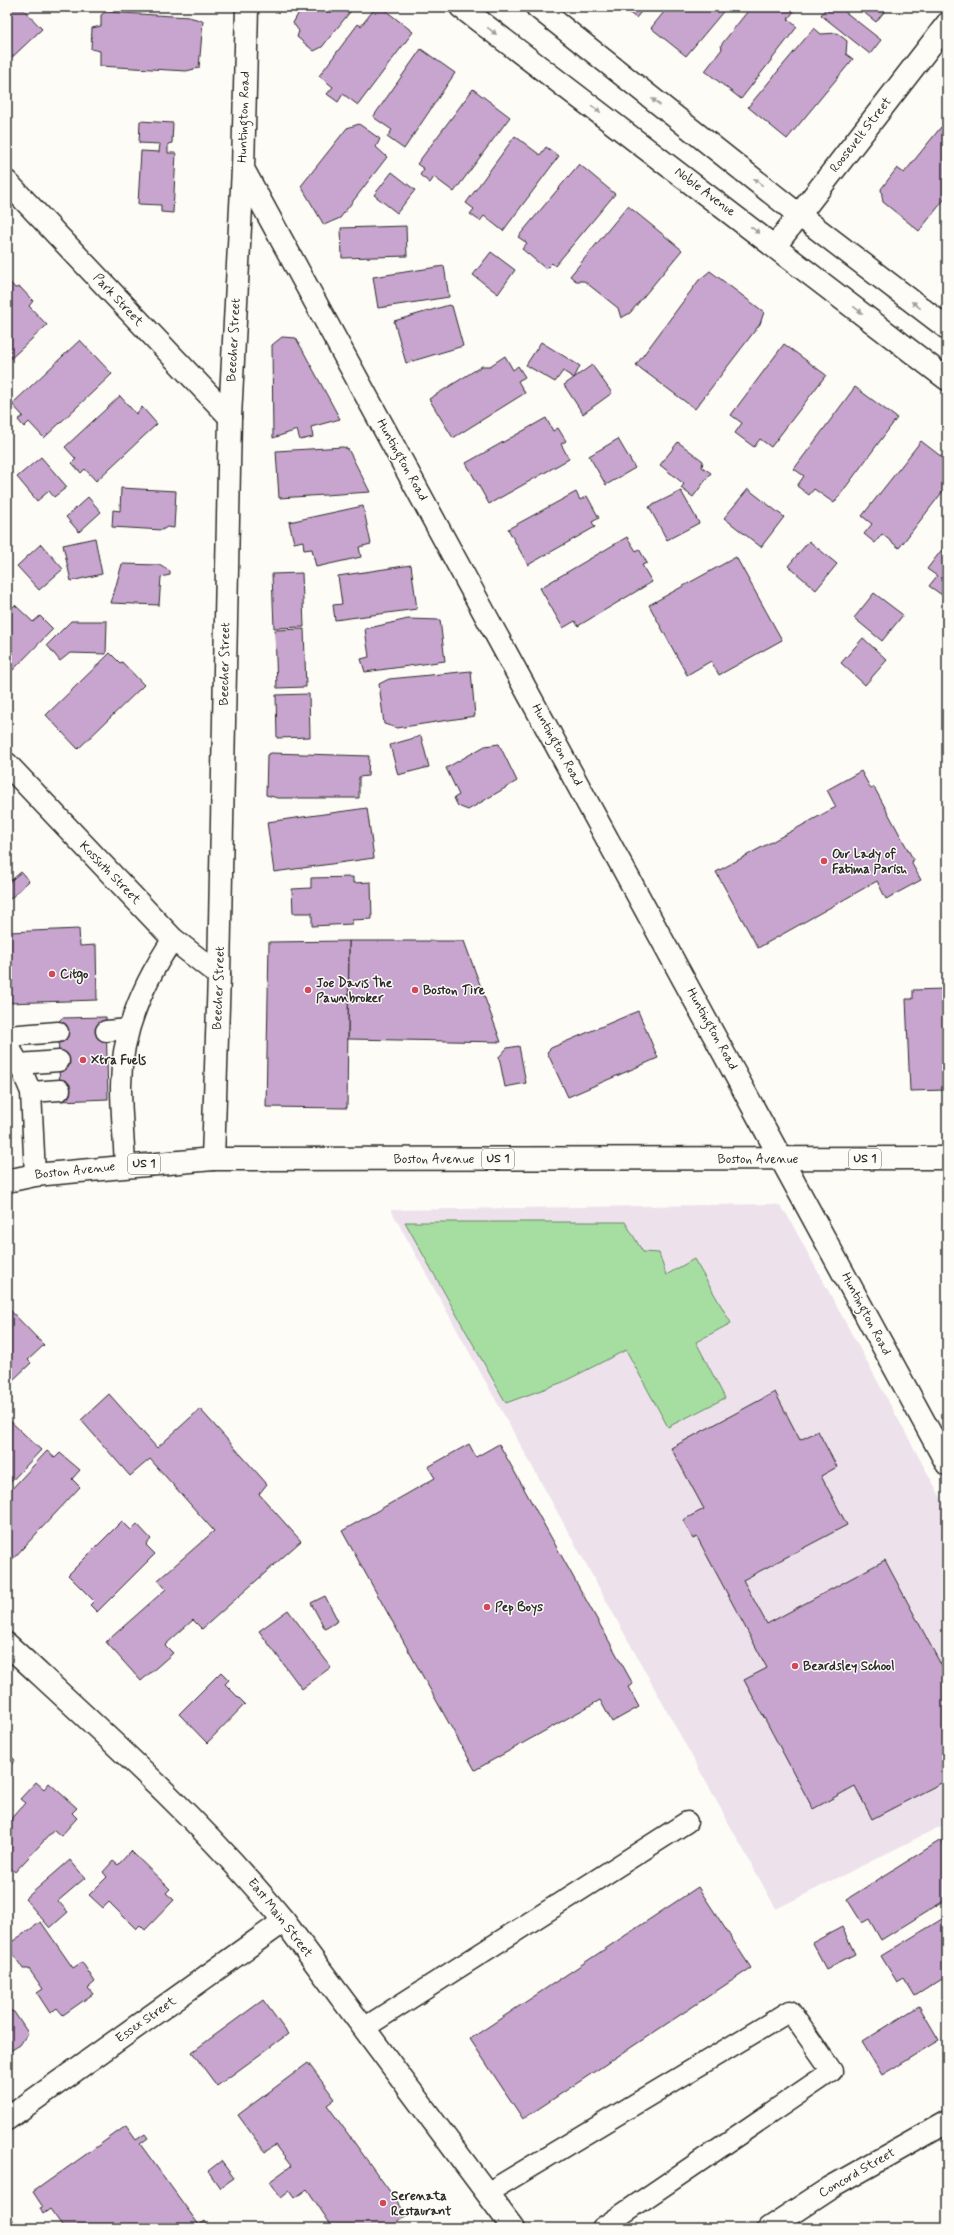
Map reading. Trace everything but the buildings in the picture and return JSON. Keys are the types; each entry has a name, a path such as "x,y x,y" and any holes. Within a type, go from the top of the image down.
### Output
{"main road":[{"name":"Huntington Road","path":"247,7 243,169 783,1159 947,1464"},
{"name":"Noble Avenue","path":"461,7 947,379"},
{"path":"536,7 799,215 947,328"},
{"name":"Roosevelt Street","path":"775,246 947,24"},
{"name":"Beecher Street","path":"213,1159 219,975 230,418 243,169"},
{"name":"Park Street","path":"7,182 230,418"},
{"name":"Kossuth Street","path":"7,764 173,939 219,975"},
{"name":"Boston Avenue","path":"17,1182 125,1166 213,1159 947,1159"},
{"name":"East Main Street","path":"7,1644 157,1783 246,1875 284,1921 513,2228"},
{"name":"Essex Street","path":"7,2119 284,1921"},
{"name":"Concord Street","path":"769,2228 830,2188 947,2122"}],"lane":[{"path":"125,1166 115,1086 116,1057 150,977 173,939"},
{"path":"106,1031 128,1029"},
{"path":"7,1036 58,1032"},
{"path":"7,1043 19,1064 31,1092 17,1182"},
{"path":"19,1064 59,1062"},
{"path":"31,1092 60,1090"},
{"path":"364,2028 687,1822"},
{"path":"487,2193 790,2010 832,2071 602,2228"}],"shaded area":[{"name":"Beardsley School","path":"779,1205 786,1213 947,1509 947,1823 776,1909 391,1210"}],"green space":[{"path":"405,1222 625,1222 643,1252 659,1253 666,1275 694,1259 731,1323 696,1342 725,1398 668,1427 626,1350 563,1382 506,1403"}],"place":[{"name":"Our Lady of Fatima Parish","path":"824,861"},
{"name":"Citgo","path":"52,974"},
{"name":"Joe Davis The Pawnbroker","path":"308,990"},
{"name":"Boston Tire","path":"415,990"},
{"name":"Xtra Fuels","path":"83,1060"},
{"name":"Pep Boys","path":"487,1607"},
{"name":"Beardsley School","path":"795,1666"},
{"name":"Serenata Restaurant","path":"383,2203"}]}
